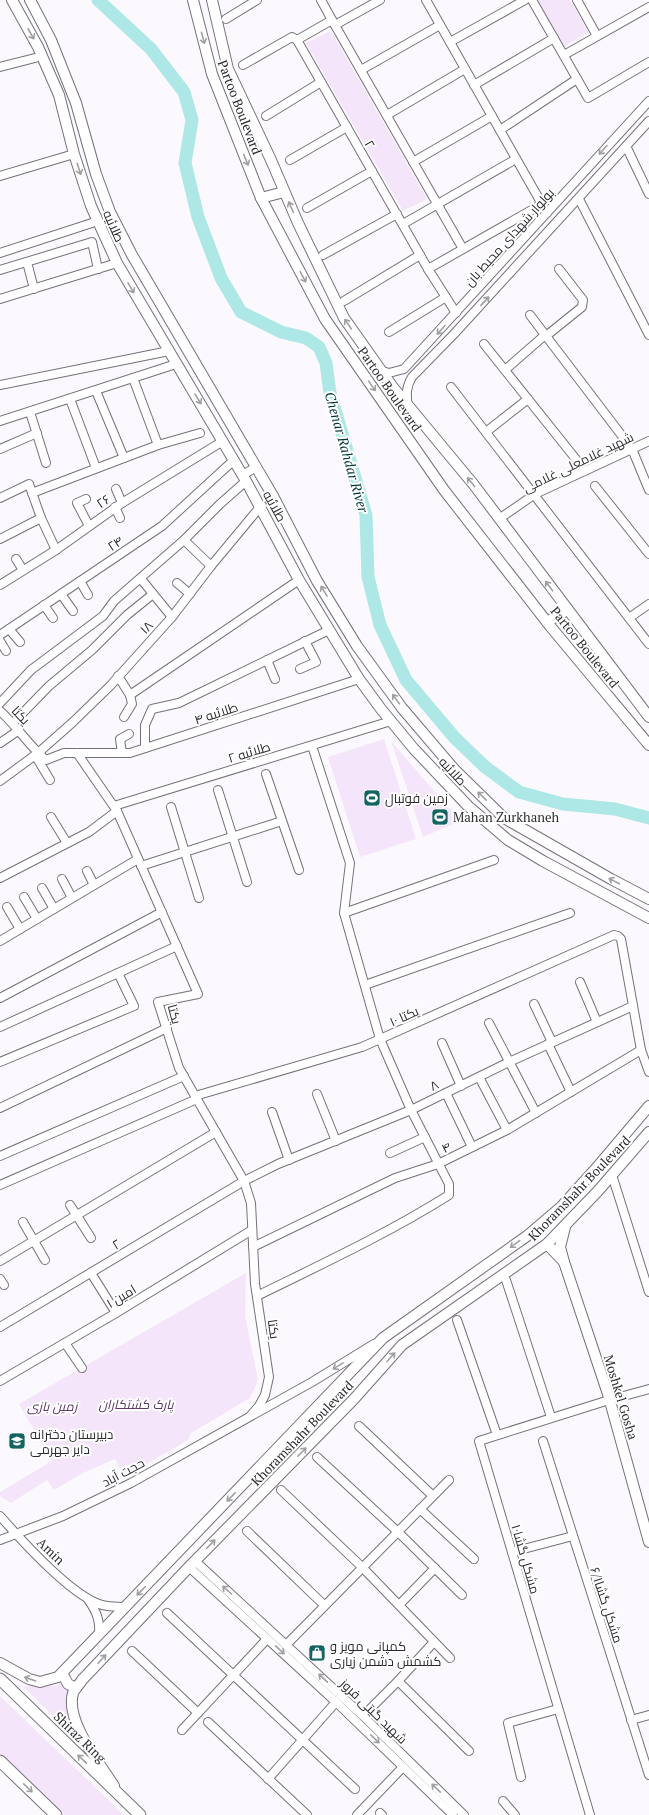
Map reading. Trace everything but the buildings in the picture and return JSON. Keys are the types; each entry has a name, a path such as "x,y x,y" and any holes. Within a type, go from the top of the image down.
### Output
{"highway":[{"name":"Shiraz Ring","path":"0,1679 140,1815"},
{"path":"0,1761 56,1815"}],"main road":[{"name":"طلائیه","path":"12,0 38,47 59,95 74,154 91,206 117,263 223,441 299,580 359,679 414,749 468,806 508,840 570,876 649,918"},
{"name":"طلائیه","path":"30,0 51,40 76,103 96,174 110,212 132,255 273,496 317,581 357,646 402,708 454,769 504,818 611,880 649,899"},
{"name":"Partoo Boulevard","path":"193,0 212,74 261,198 325,319 444,490 547,622 649,745"},
{"name":"Partoo Boulevard","path":"212,0 228,69 298,223 344,318 379,370 474,485 649,717"},
{"path":"261,198 284,192"},
{"path":"547,622 567,610"},
{"path":"0,1662 29,1679 40,1682 58,1676 62,1673 383,1338 527,1236 561,1207 649,1106"},
{"name":"Khoramshahr Boulevard","path":"76,1688 192,1564 354,1399 402,1345 547,1244 649,1132"},
{"name":"Moshkel Gosha","path":"566,1224 560,1247 609,1400 649,1542"},
{"path":"547,1244 564,1262"},
{"path":"62,1673 68,1684 76,1688 74,1692 72,1710 76,1725 119,1795"}],"street":[{"path":"226,19 257,0"},
{"path":"321,0 463,249"},
{"path":"243,65 292,37 297,40 380,0"},
{"path":"426,0 547,213"},
{"path":"450,42 525,0"},
{"path":"532,0 588,98 649,62"},
{"path":"577,0 597,36"},
{"path":"564,55 649,7"},
{"path":"361,70 440,25"},
{"path":"474,85 554,38"},
{"name":"۲","path":"297,40 428,269 456,313"},
{"path":"0,68 35,58"},
{"path":"387,115 465,69"},
{"path":"500,130 577,79"},
{"path":"266,116 321,82"},
{"name":"بولوار شهدای محیط بان","path":"401,370 404,369 456,313 616,135 649,101"},
{"path":"413,162 492,116"},
{"name":"بولوار شهدای محیط بان","path":"410,379 454,334 649,121"},
{"path":"290,160 347,126"},
{"path":"616,135 627,146 649,194"},
{"path":"0,176 74,154"},
{"path":"403,224 516,159"},
{"path":"307,208 372,171"},
{"path":"579,199 649,335"},
{"path":"428,269 542,204"},
{"path":"323,255 397,214"},
{"path":"0,253 98,221"},
{"path":"0,270 92,242 98,269"},
{"path":"344,301 420,255"},
{"path":"27,262 34,289"},
{"path":"0,299 117,263"},
{"path":"505,370 582,307 583,300 559,269"},
{"path":"389,332 446,297"},
{"path":"530,315 632,449 649,490"},
{"path":"484,344 579,463"},
{"path":"0,385 169,351"},
{"path":"0,421 176,364"},
{"path":"379,370 389,373 401,370 401,376 405,379 410,379 406,394 408,406"},
{"path":"133,378 158,445"},
{"path":"451,387 535,494 649,644"},
{"path":"96,391 124,458"},
{"path":"70,399 96,468"},
{"path":"486,432 528,399"},
{"path":"30,412 46,463"},
{"path":"0,449 37,433"},
{"path":"32,493 158,445 200,433"},
{"name":"۲۶","path":"0,584 56,550 118,505 223,441"},
{"name":"شهید غلامعلی غلامی","path":"499,519 535,494 649,441"},
{"name":"۲۴","path":"0,635 162,526 234,460"},
{"path":"0,703 31,670 103,616 114,601 184,540 244,478 256,468"},
{"path":"0,498 29,484 41,518 56,550"},
{"path":"595,486 649,554"},
{"path":"116,489 120,518"},
{"path":"86,499 77,503 89,526"},
{"name":"۱۸","path":"0,781 36,754 73,722 118,676 172,617 211,566 260,507"},
{"path":"0,539 41,518"},
{"path":"184,540 211,566"},
{"path":"16,559 23,570"},
{"path":"141,579 172,617"},
{"path":"130,695 299,580"},
{"path":"80,581 88,595"},
{"path":"177,583 190,594"},
{"path":"61,594 73,610"},
{"path":"13,723 49,686 92,650 127,615 153,594"},
{"path":"629,618 649,604"},
{"path":"44,605 53,618"},
{"path":"9,629 20,642"},
{"path":"145,748 145,725 152,709 179,703 329,630"},
{"path":"0,641 6,650"},
{"path":"300,669 316,662 305,641"},
{"path":"267,660 276,679"},
{"path":"118,676 130,695 132,704 124,717"},
{"name":"طلائیه ۴","path":"77,753 130,753 359,679"},
{"name":"یکتا","path":"0,711 19,730 36,754 50,780"},
{"name":"طلائیه ۲","path":"1,874 67,844 89,832 116,809 391,721"},
{"path":"0,743 19,730"},
{"path":"122,753 120,739 129,734"},
{"path":"257,1296 407,1222 449,1195 449,1184 411,1110 380,1039 366,985 344,913 350,863 312,746"},
{"path":"36,754 46,760 64,753 77,753"},
{"name":"یکتا","path":"77,753 116,809 198,994 158,1002 179,1068 244,1182 251,1202 257,1296 269,1377 265,1395 259,1406 251,1414"},
{"path":"266,774 299,870"},
{"path":"218,790 248,882"},
{"path":"171,807 199,898"},
{"path":"51,817 67,844"},
{"path":"0,941 94,885 140,862 185,852 282,821"},
{"path":"344,913 494,860"},
{"path":"87,871 94,885"},
{"path":"62,879 72,898"},
{"path":"42,888 54,909"},
{"path":"24,897 37,919"},
{"path":"6,907 20,929"},
{"path":"0,998 162,912"},
{"path":"366,985 570,913"},
{"name":"۱۰ یکتا","path":"0,1185 196,1098 362,1047 614,935 618,936 621,940 633,1006"},
{"path":"0,1027 177,946"},
{"path":"0,1062 134,1006 118,973"},
{"path":"580,982 597,1022"},
{"path":"534,1004 571,1092"},
{"path":"633,1006 641,1050 649,1072"},
{"name":"۸","path":"244,1182 289,1160 411,1110 479,1076 633,1006"},
{"path":"489,1023 536,1112"},
{"path":"0,1108 167,1028"},
{"path":"442,1043 460,1086"},
{"name":"۴","path":"253,1247 394,1178 438,1164 507,1130 641,1050"},
{"path":"0,1156 184,1076"},
{"path":"479,1076 507,1130"},
{"path":"446,1093 472,1147"},
{"path":"317,1094 336,1141"},
{"path":"272,1112 289,1160"},
{"path":"0,1261 216,1132"},
{"path":"390,1153 424,1137"},
{"path":"612,1174 649,1292"},
{"name":"۲","path":"0,1327 244,1182"},
{"path":"70,1206 91,1238"},
{"path":"23,1222 45,1260"},
{"name":"امین ۱","path":"0,1381 116,1313 252,1230"},
{"path":"90,1273 116,1313"},
{"path":"506,1280 551,1417"},
{"path":"457,1320 497,1435"},
{"name":"حجت آباد","path":"0,1540 63,1516 131,1483 251,1414 312,1382 383,1338"},
{"path":"65,1343 82,1368"},
{"name":"مشکل گشا۱۰","path":"590,1815 479,1441 551,1417 649,1390"},
{"path":"359,1426 433,1496"},
{"name":"مشکل گشا۶/۱","path":"543,1441 649,1775"},
{"path":"317,1457 398,1532 462,1595"},
{"path":"287,1644 448,1480"},
{"path":"281,1490 362,1567 450,1658"},
{"path":"420,1509 474,1559"},
{"name":"Amin","path":"0,1516 16,1534 63,1580 89,1600"},
{"path":"246,1531 324,1605"},
{"path":"512,1552 573,1536"},
{"name":"شهید گیتی فروز","path":"192,1564 267,1638 336,1702 403,1763 464,1815"},
{"name":"شهید گیتی فروز","path":"192,1564 287,1644 363,1716 403,1763 453,1815"},
{"path":"399,1605 435,1568"},
{"path":"89,1600 100,1605 126,1607"},
{"path":"89,1600 96,1610 100,1622 99,1635"},
{"path":"167,1613 354,1789"},
{"path":"182,1730 267,1638"},
{"path":"363,1716 434,1642"},
{"path":"132,1651 198,1713"},
{"path":"398,1681 469,1751"},
{"path":"268,1779 336,1702"},
{"path":"521,1777 508,1723 558,1709"},
{"path":"631,1720 649,1715"},
{"path":"208,1722 307,1815"},
{"path":"357,1815 403,1763"},
{"path":"503,1800 515,1815"}],"green space":[{"path":"537,0 570,0 588,32 564,47"},
{"path":"331,31 427,199 403,211 306,43"},
{"name":"زمین فوتبال","path":"384,739 416,839 360,857 328,757"},
{"path":"391,741 460,821 423,837"},
{"name":"پارک کشتکاران","path":"246,1273 245,1316 258,1380 250,1398 191,1433 188,1440 124,1477 115,1459 83,1473 54,1490 47,1480 11,1503 0,1496 0,1492 52,1461 19,1404"},
{"path":"63,1682 71,1689 68,1731 23,1686 57,1686"},
{"path":"0,1696 124,1815 65,1815 0,1753"}],"waterway":[{"name":"Chenar Rahdar River","path":"98,0 151,49 184,92 192,120 185,163 198,217 221,278 241,312 281,332 306,338 319,347 326,363 330,393 366,515 368,577 380,625 406,680 454,737 484,766 519,792 563,804 615,809 649,818"}],"place":[{"name":"زمین فوتبال","path":"372,798"},
{"name":"Mahan Zurkhaneh","path":"440,817"},
{"name":"دبیرستان دخترانه دایر جهرمی","path":"17,1441"},
{"name":"کمپانی مویز و کشمش دشمن زیاری","path":"317,1653"}],"park label":[{"name":"زمین بازی","path":"52,1406"}]}
